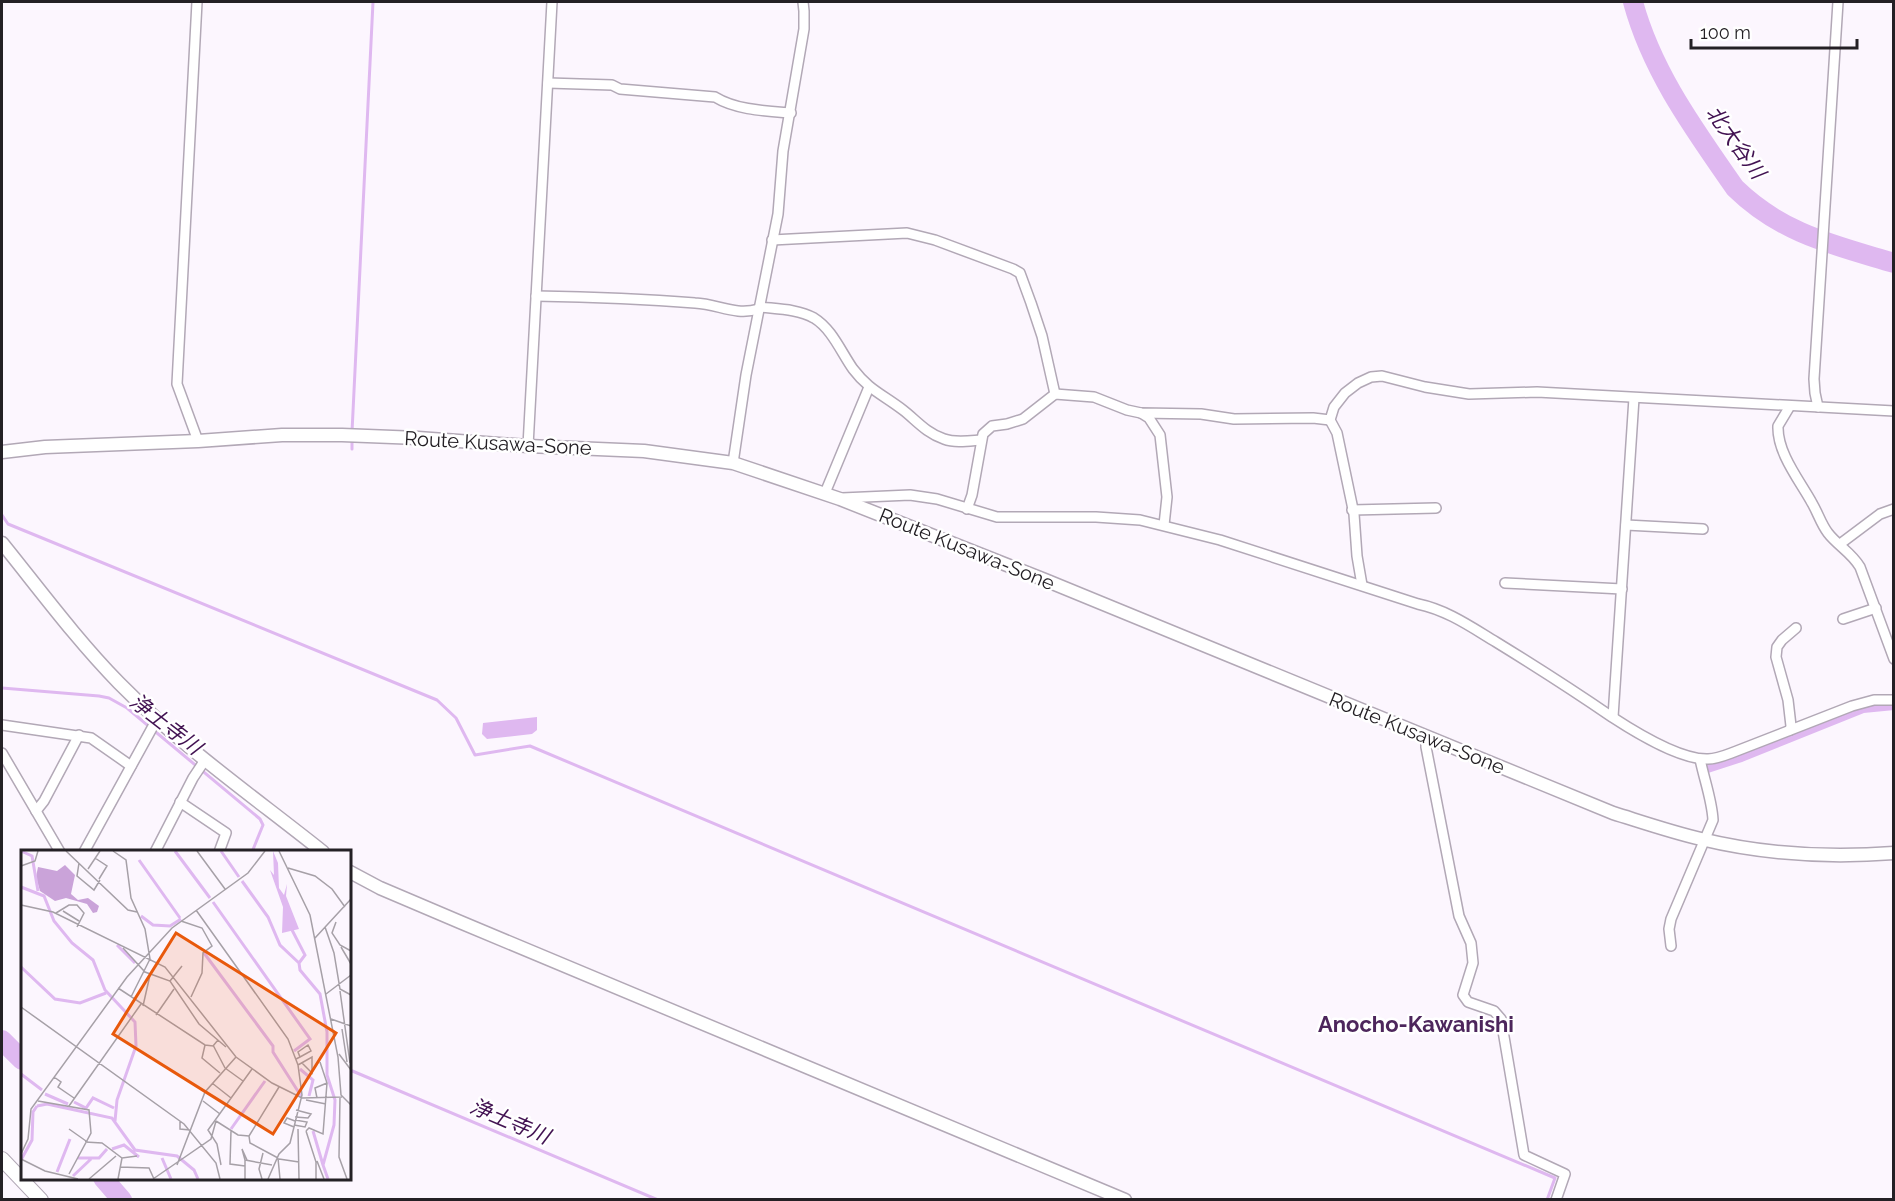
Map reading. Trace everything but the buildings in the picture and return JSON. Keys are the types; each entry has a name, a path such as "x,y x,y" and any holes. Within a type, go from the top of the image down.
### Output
{"main road":[{"name":"Route Kusawa-Sone","path":"2,452 45,447 282,435 342,435 644,451 733,463 825,493 1045,580 1613,813 1667,831 1704,840 1768,850 1851,855 1893,853"},
{"path":"2,543 84,645 157,719 205,760 320,850"},
{"path":"351,873 380,888 1125,1200"},
{"path":"2,1159 21,1179"},
{"path":"22,1180 41,1200"}],"street":[{"path":"197,2 177,384 198,441"},
{"path":"528,446 552,2"},
{"path":"733,463 746,375 778,214 783,151 804,29 802,2"},
{"path":"1818,407 1814,379 1839,2"},
{"path":"548,83 612,85 620,89 715,97 721,101 753,109 790,113"},
{"path":"772,240 906,233 934,240 1013,269 1020,273 1025,286 1041,336 1055,394"},
{"path":"536,296 698,303 744,313 759,308 795,311 812,317 827,330 851,367 869,387 904,411 918,424 943,439 980,440"},
{"path":"1362,585 1352,510 1337,433 1330,420 1334,407 1345,393 1371,377 1382,376 1425,387 1469,394 1537,392 1893,411"},
{"path":"825,493 869,387"},
{"path":"967,509 974,486 980,440 983,434 989,428 1023,419 1055,394 1094,397 1141,413 1330,420"},
{"path":"1613,717 1634,398"},
{"path":"1790,406 1778,426 1783,448 1796,479 1828,534 1856,560 1860,567 1893,659"},
{"path":"1141,413 1149,418 1160,435 1167,497 1164,525"},
{"path":"840,499 910,495 937,499 997,517 1117,517 1164,525 1220,540 1432,607 1457,618 1632,730 1667,748 1700,759 1720,757 1852,706 1875,700 1893,699"},
{"path":"1352,510 1436,508"},
{"path":"1840,544 1880,514 1893,509"},
{"path":"1626,525 1703,529"},
{"path":"1505,583 1622,589"},
{"path":"1842,618 1876,608"},
{"path":"1790,730 1788,700 1776,657 1777,647 1796,628"},
{"path":"85,850 157,719"},
{"path":"2,725 91,738 131,766"},
{"path":"36,811 44,801 79,735"},
{"path":"1426,737 1426,747 1460,916 1471,943 1473,963 1463,995 1468,1002 1494,1011 1501,1018 1524,1155 1565,1174 1556,1200"},
{"path":"2,753 59,850"},
{"path":"1671,945 1669,929 1671,919 1713,820 1713,808 1700,759"},
{"path":"156,850 193,778 205,760"},
{"path":"180,802 226,834 220,850"}],"shaded area":[{"path":"537,717 537,730 532,734 487,739 482,734 483,723"}],"waterway":[{"path":"352,432 373,2"},
{"name":"北大谷川","path":"1633,2 1641,28 1663,76 1690,122 1735,188 1771,217 1790,227 1830,243 1894,263"},
{"path":"352,439 352,449"},
{"path":"2,515 8,524 437,700 456,718 475,755 530,746 1555,1178 1547,1200"},
{"name":"浄土寺川","path":"2,688 99,696 109,698 127,708 260,819 263,825 253,850"},
{"path":"1707,767 1741,756 1863,707 1894,704"},
{"path":"2,1040 21,1059"},
{"name":"浄土寺川","path":"351,1070 658,1200"},
{"path":"105,1180 122,1200"}],"district":[{"name":"Anocho-Kawanishi","path":"1416,1024"}]}
